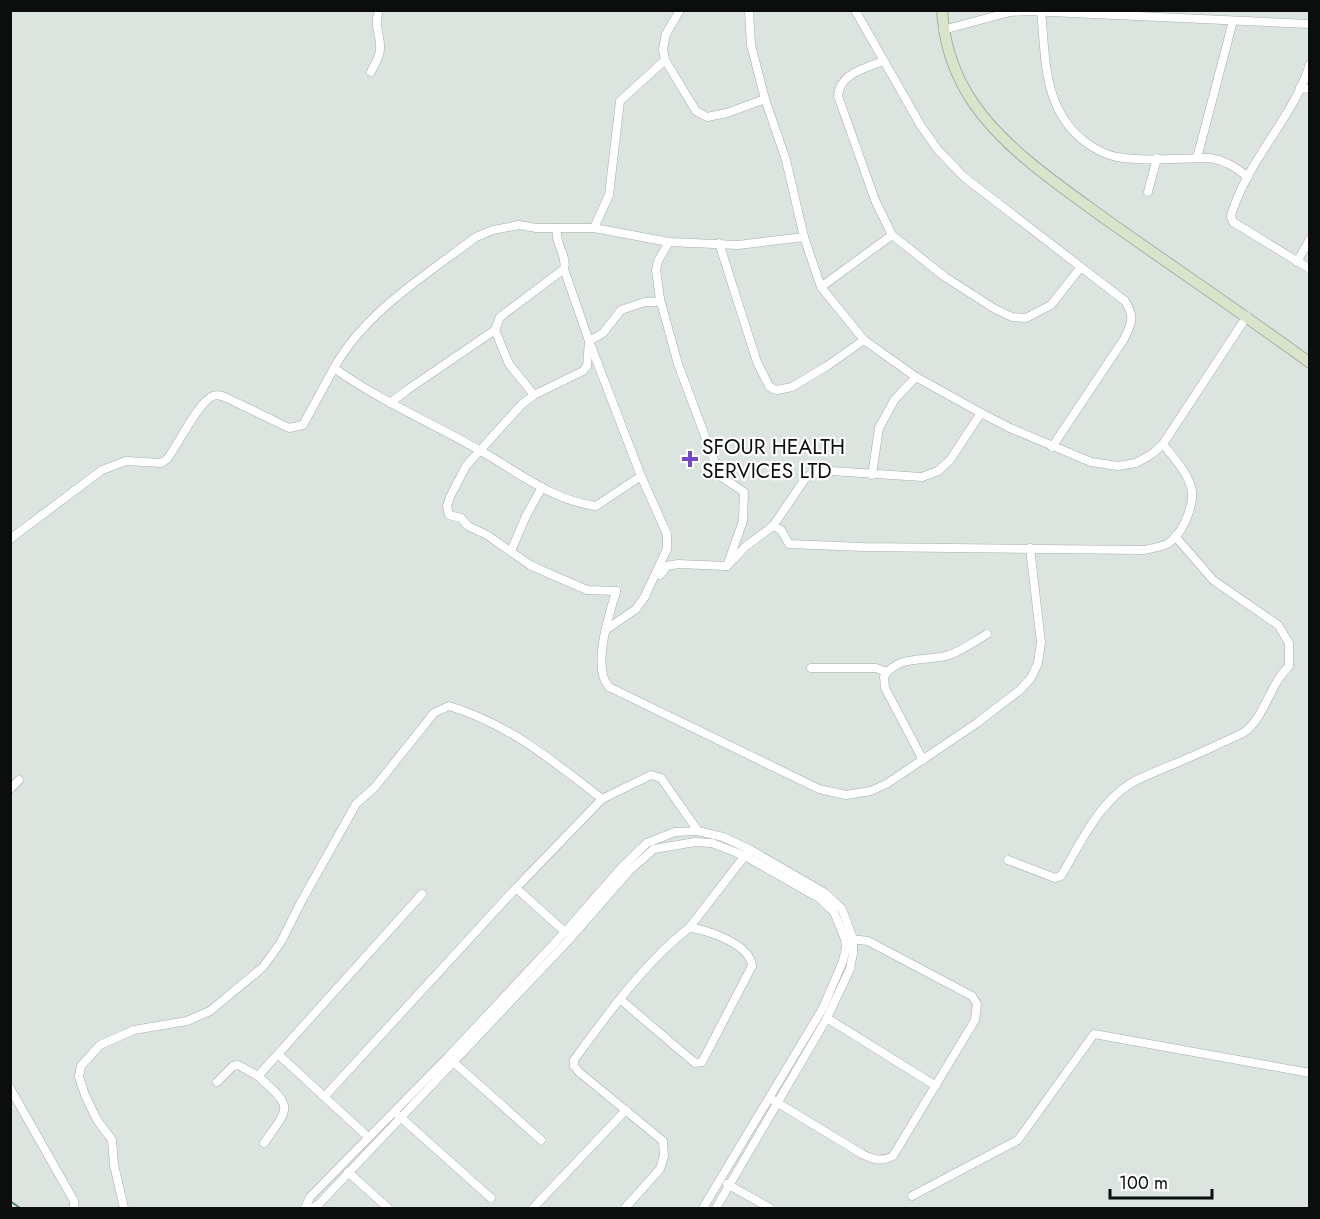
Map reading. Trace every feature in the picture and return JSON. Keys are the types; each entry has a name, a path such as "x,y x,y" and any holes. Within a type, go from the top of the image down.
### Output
{"main road":[{"path":"942,10 948,56 974,104 991,126 1036,166 1083,202 1166,262 1247,316 1310,363"}],"street":[{"path":"371,72 380,52 376,32 379,10"},
{"path":"680,10 666,33 663,49 664,60 696,111 704,116 727,113 765,99"},
{"path":"749,10 751,45 765,99 786,160 804,237 821,287 864,340 916,376 981,413 1052,447 1091,462 1118,466 1136,463 1152,454 1163,444 1247,316"},
{"path":"855,10 883,61 938,150 964,177 1125,301 1132,312 1131,325 1124,339 1052,447"},
{"path":"943,30 1010,12 1041,11 1310,24"},
{"path":"1041,11 1050,89 1058,112 1079,138 1097,150 1114,157 1220,159 1248,177"},
{"path":"1197,158 1233,21"},
{"path":"594,228 609,195 620,101 664,60"},
{"path":"883,61 845,78 839,87 838,96 853,143 892,236 945,277 995,309 1012,317 1026,318 1051,305 1081,267"},
{"path":"1310,64 1300,88 1248,177 1231,216 1233,222 1310,268"},
{"path":"1300,88 1310,89"},
{"path":"1148,192 1156,158"},
{"path":"10,539 102,470 126,461 161,463 167,459 198,410 210,397 217,395 227,398 289,428 303,424 349,344 389,304 476,237 493,230 519,225 594,228 669,242 738,245 804,237"},
{"path":"390,403 495,330 500,317 564,269 566,264 556,238 557,228"},
{"path":"821,287 892,236"},
{"path":"1297,262 1310,239"},
{"path":"669,242 658,261 656,270 660,299 678,364 717,468 723,478 744,492 742,521 727,566"},
{"path":"719,243 757,362 769,386 773,389 792,387 864,340"},
{"path":"564,269 641,476 667,534 667,549 644,598"},
{"path":"589,341 603,333 621,310 645,302 656,302 660,299"},
{"path":"495,330 509,364 534,395"},
{"path":"589,341 587,366 583,371 534,395 466,466 450,496 447,512 453,518 461,518 468,526 487,535 530,565 587,590 616,591"},
{"path":"334,368 362,388 480,450 542,487 581,504 596,506 641,476"},
{"path":"872,475 879,428 895,399 916,376"},
{"path":"616,591 607,628 636,609 667,566 678,564 727,566 746,546 773,526 805,479 814,472 922,477 938,471 950,460 981,413"},
{"path":"773,526 781,530 789,544 1145,550 1169,543 1181,528 1192,507 1192,488 1184,472 1163,444"},
{"path":"511,551 542,487"},
{"path":"1008,860 1055,878 1061,876 1107,803 1142,777 1246,730 1259,715 1289,666 1289,643 1278,625 1213,580 1175,536"},
{"path":"616,591 601,650 605,680 609,687 819,789 846,795 871,791 888,783 977,723 1020,690 1031,678 1038,663 1041,642 1030,548"},
{"path":"923,760 885,688 886,672 904,662 948,656 987,634"},
{"path":"811,668 876,669 886,672"},
{"path":"124,1209 114,1165 112,1140 97,1120 85,1095 79,1077 81,1066 100,1045 134,1030 187,1021 210,1011 263,967 281,942 356,804 375,787 434,713 449,706 473,713 535,747 602,799"},
{"path":"326,1096 516,888 602,799 651,775 661,777 698,831"},
{"path":"10,789 19,780"},
{"path":"451,1059 622,867 647,843 675,832 698,831 723,837 819,898 834,912 849,939 853,953 849,969 827,1018 716,1209"},
{"path":"310,1197 318,1207 398,1115 566,943 629,871 654,849 695,842 712,843 747,852"},
{"path":"625,1209 660,1169 664,1156 663,1141 579,1072 574,1066 574,1060 661,951 689,928 747,852"},
{"path":"516,888 565,932"},
{"path":"258,1076 422,894"},
{"path":"621,1000 695,1064 702,1062 752,966 752,961 742,948 707,930 689,928"},
{"path":"769,1098 846,1146 880,1161 893,1156 975,1020 977,1004 972,996 868,941 849,939"},
{"path":"703,1209 823,1008 843,961 849,939"},
{"path":"827,1018 936,1086"},
{"path":"912,1196 1018,1140 1094,1034 1310,1073"},
{"path":"278,1054 368,1137"},
{"path":"451,1059 541,1140"},
{"path":"218,1082 233,1066 238,1065 258,1076 282,1098 286,1106 286,1113 264,1143"},
{"path":"10,1088 74,1201 74,1209"},
{"path":"533,1209 626,1110"},
{"path":"305,1209 310,1197 368,1137 398,1115"},
{"path":"398,1115 491,1198"},
{"path":"348,1172 388,1209"},
{"path":"721,1181 770,1209"}],"waterway":[{"path":"10,1201 20,1208"}],"place":[{"name":"SFOUR HEALTH SERVICES LTD","path":"690,459"}]}
